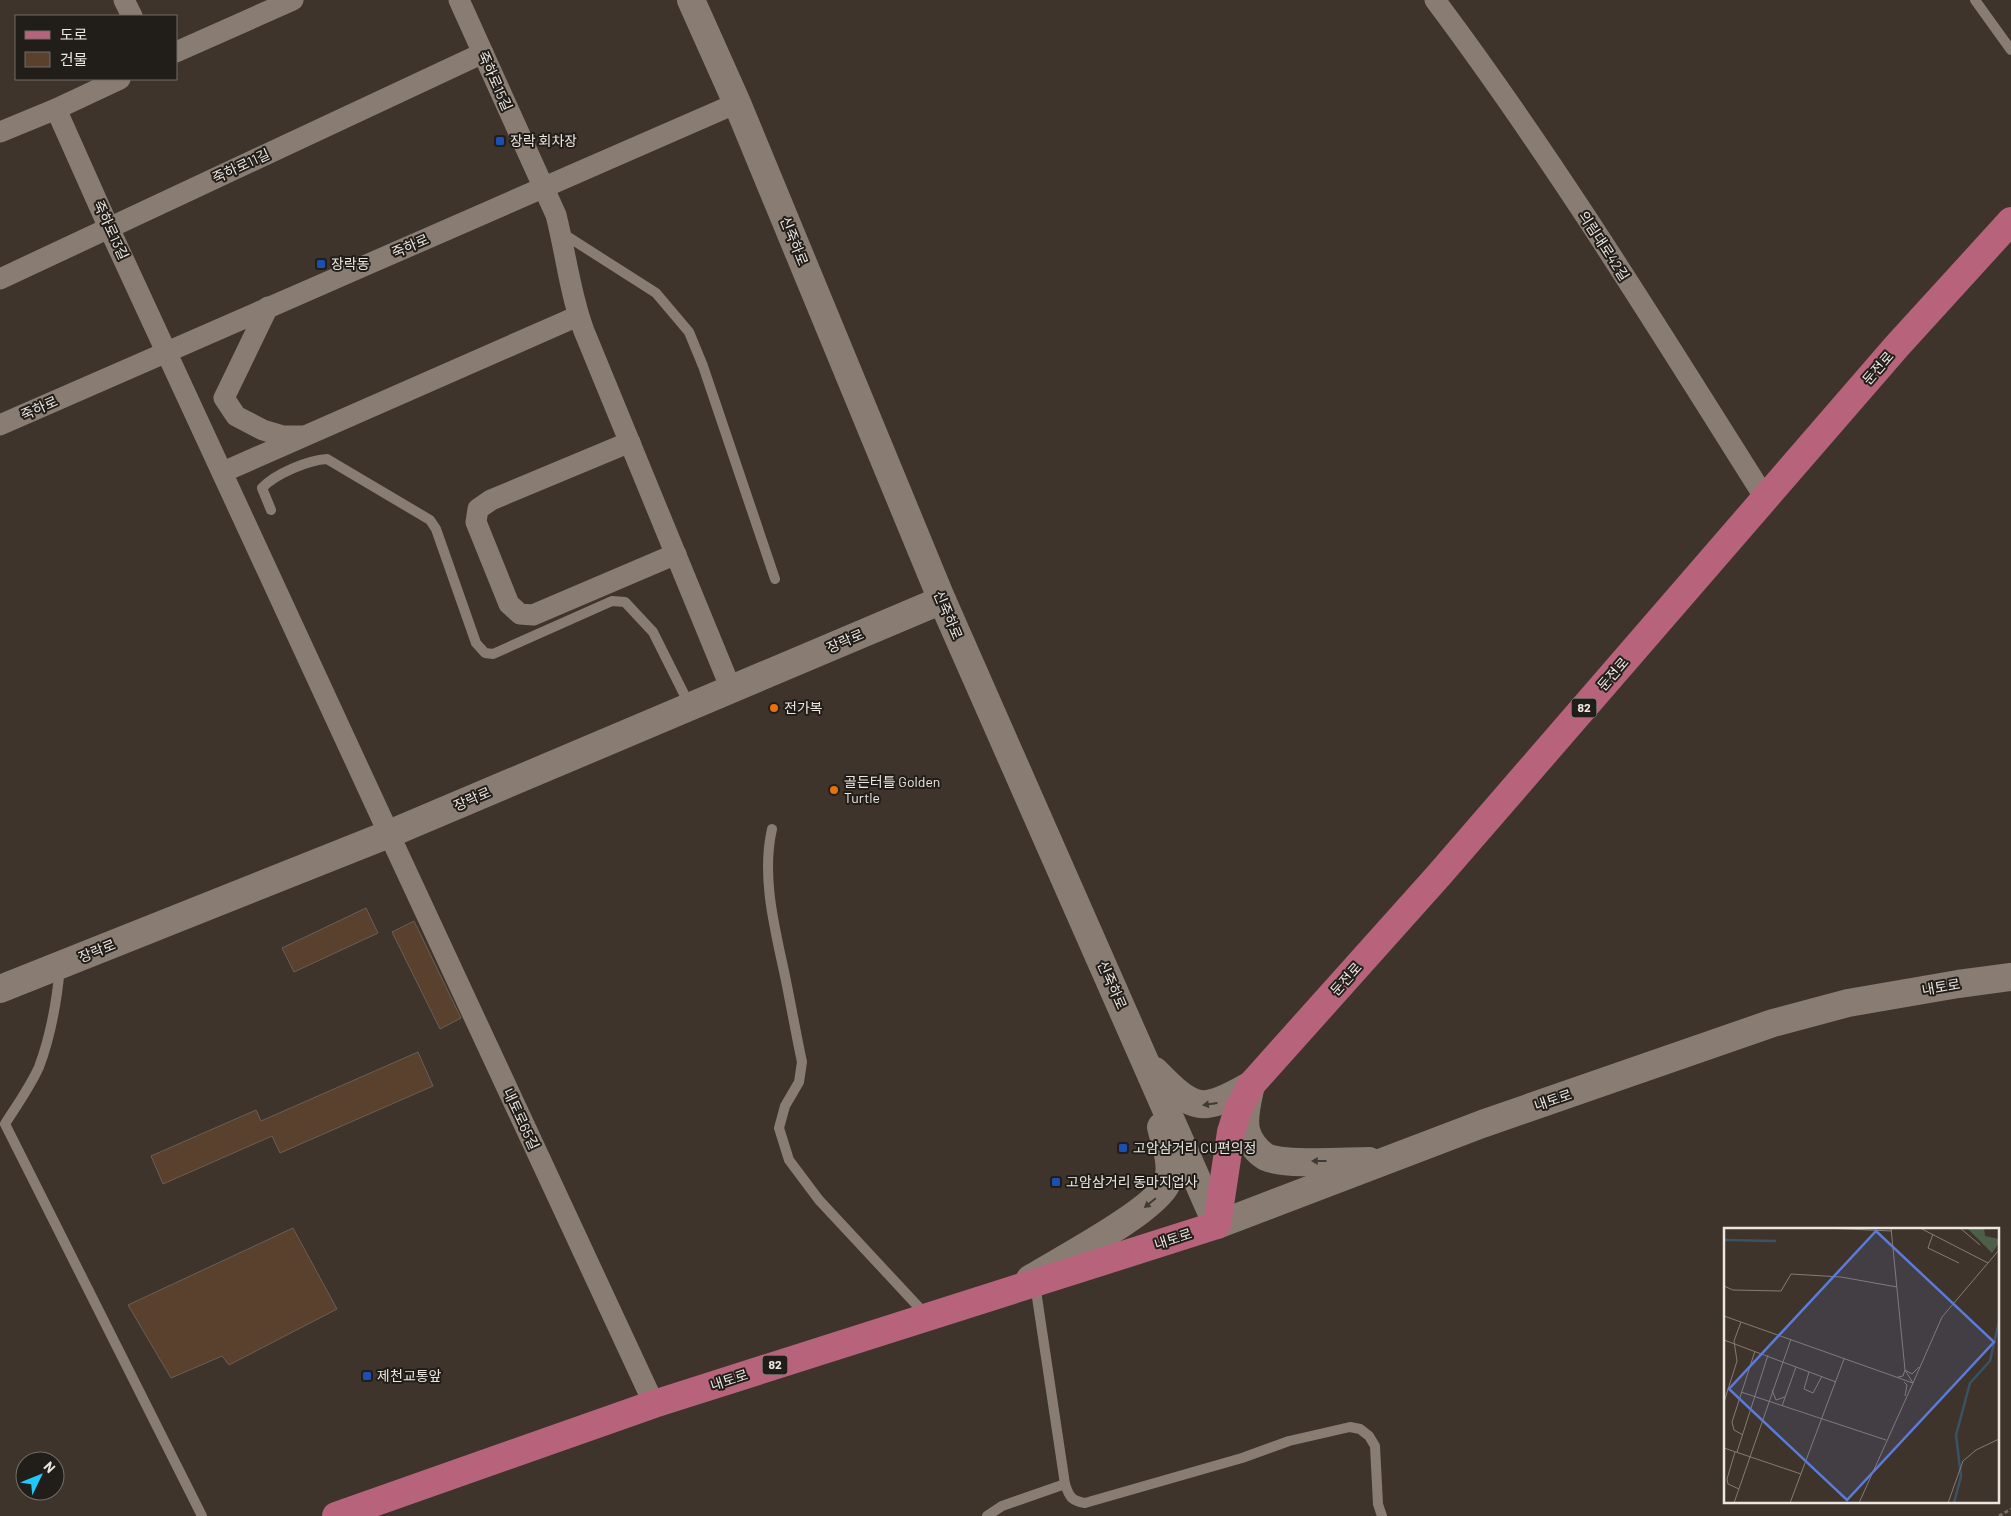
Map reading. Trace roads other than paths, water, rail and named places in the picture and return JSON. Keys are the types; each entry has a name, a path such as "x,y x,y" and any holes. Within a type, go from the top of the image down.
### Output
{"main road":[{"name":"둔전로","path":"1217,1225 1231,1132 1238,1110 1251,1085 1446,868 1897,346 2011,221"},
{"name":"내토로","path":"336,1516 654,1404 1217,1225"}],"street":[{"path":"124,0 132,15"},
{"path":"178,51 293,0"},
{"name":"죽하로15길","path":"459,0 556,215 578,316 731,689"},
{"name":"신죽하로","path":"691,0 737,103 942,600 1217,1225"},
{"name":"의림대로42길","path":"1435,0 1477,56 1576,204 1766,498"},
{"name":"죽하로11길","path":"0,279 483,53"},
{"path":"0,132 56,109 118,80"},
{"name":"죽하로","path":"0,425 268,307 545,189 737,103"},
{"name":"죽하로13길","path":"56,109 109,228 223,472"},
{"path":"268,307 224,398 236,416 263,430 283,436 306,436"},
{"path":"223,472 578,316"},
{"path":"630,442 491,500 478,509 476,522 509,604 520,614 533,615 676,554"},
{"name":"내토로65길","path":"223,472 654,1404"},
{"name":"장락로","path":"0,990 389,834 942,600"},
{"name":"내토로","path":"1217,1225 1482,1124 1773,1023 1848,1003 2011,977"},
{"path":"1145,1062 1176,1093 1201,1105 1222,1102 1251,1085"},
{"path":"1024,1286 1130,1218 1160,1195 1167,1183 1170,1172 1169,1160 1145,1062"},
{"path":"1251,1085 1246,1115 1246,1129 1249,1140 1265,1157 1283,1162 1386,1161"}],"lane":[{"path":"1975,0 2011,50"},
{"path":"561,233 656,293 689,332 706,375 775,579"},
{"path":"271,510 262,488 269,480 309,462 327,460 430,520 436,529 476,643 485,653 493,654 612,601 625,602 654,632 690,706"},
{"path":"772,829 769,840 768,868 774,926 802,1062 799,1082 786,1106 779,1128 783,1145 793,1166 819,1200 928,1317"},
{"path":"60,966 57,998 39,1066 27,1089 4,1124 202,1516"},
{"path":"1024,1286 1066,1484 1070,1497 1076,1502 1085,1503 1242,1458 1289,1441 1350,1427 1360,1429 1369,1436 1375,1446 1378,1504 1382,1516"},
{"path":"987,1516 1002,1506 1066,1484"}],"place":[{"name":"장락 회차장","path":"500,141"},
{"name":"장락동","path":"321,264"},
{"name":"전가복","path":"774,708"},
{"name":"골든터틀 Golden Turtle","path":"834,790"},
{"name":"고암삼거리 CU편의정","path":"1123,1148"},
{"name":"고암삼거리 동마지업사","path":"1056,1182"},
{"name":"제천교통앞","path":"367,1376"}]}
